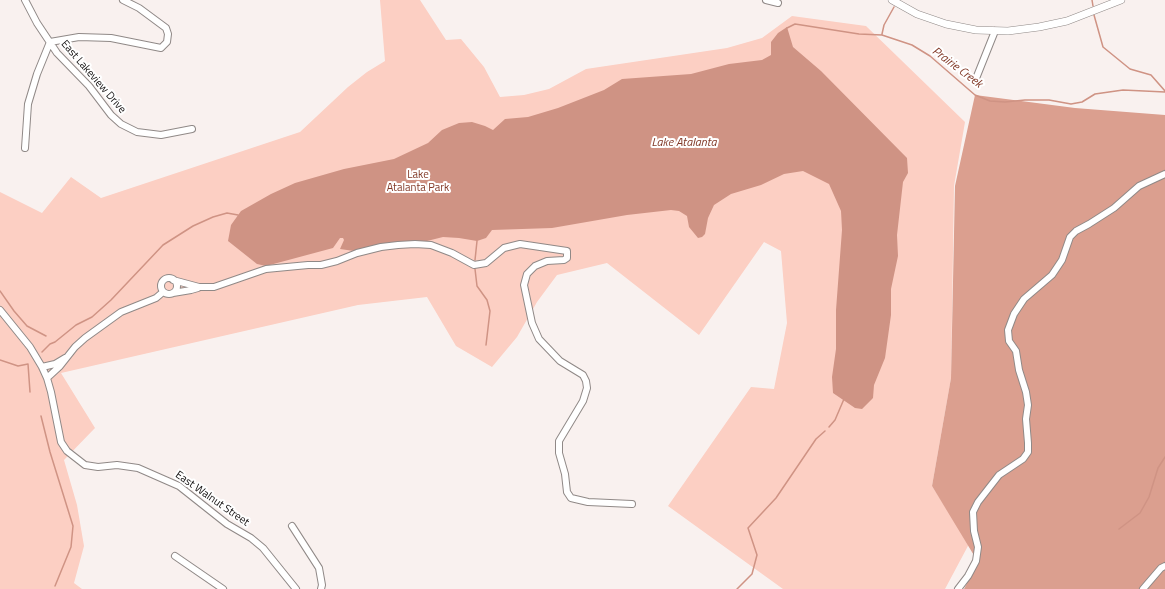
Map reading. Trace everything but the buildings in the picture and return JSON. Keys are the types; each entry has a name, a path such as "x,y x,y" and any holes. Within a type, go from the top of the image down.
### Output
{"main road":[{"path":"892,0 917,14 946,24 976,30 995,31 1039,27 1067,21 1121,0"}],"street":[{"name":"East Lakeview Drive","path":"24,0 37,23 60,57 89,86 111,115 121,124 137,132 161,135 192,129"},
{"path":"25,148 28,104 37,74 50,42 79,36 111,38 161,48 167,42 168,34 166,28 139,8 123,0"},
{"path":"766,0 778,3"},
{"path":"975,81 995,31"},
{"path":"958,589 968,576 976,560 978,547 974,531 973,512 978,502 999,475 1024,459 1028,452 1026,419 1028,405 1026,392 1019,370 1016,351 1009,341 1008,330 1014,314 1024,299 1052,275 1062,260 1070,237 1076,231 1114,208 1139,186 1165,174"},
{"path":"163,292 161,285 163,280 168,279 199,287 214,287 266,269 308,265 321,266 375,248 398,245 431,245 452,253 474,265 486,263 504,248 520,244 568,251 567,258 564,260 547,261 536,266 527,274 524,285 532,323 539,339 560,361 583,375 586,381 587,388 583,401 560,441 559,453 567,492 571,498 588,502 632,504"},
{"path":"173,280 176,286 173,293"},
{"path":"163,292 168,294 199,287"},
{"path":"48,378 75,347 85,338 120,312 156,298 163,292"},
{"name":"East Walnut Street","path":"0,310 30,347 48,378 61,442 67,451 85,465 98,467 116,465 138,468 179,486 227,524 251,538 262,548 296,589"},
{"path":"42,367 55,364 66,357"},
{"path":"292,526 319,568 322,585 321,589"},
{"path":"175,556 223,589"},
{"path":"1143,589 1161,568 1165,566"}],"green space":[{"name":"Lake Atalanta Park","path":"380,0 420,0 446,40 461,39 484,67 500,97 524,95 549,89 586,69 727,48 762,38 792,16 866,26 965,122 954,186 951,378 932,486 969,544 945,589 783,589 668,506 751,387 774,389 787,323 781,251 764,242 699,335 607,263 557,275 537,302 517,337 492,367 456,346 427,297 358,305 61,373 95,428 64,460 77,505 84,546 74,583 82,589 0,589 0,192 42,213 71,177 101,198 300,132 348,87 367,72 385,61"}],"shaded area":[{"path":"975,95 1075,108 1165,115 1165,589 964,589 978,562 932,486 951,378 955,186"}],"water":[{"name":"Lake Atalanta","path":"787,27 793,47 821,71 907,158 908,173 903,182 897,235 898,256 891,289 891,315 885,358 874,385 873,398 862,409 855,408 833,393 832,377 836,349 836,310 842,230 841,211 829,184 803,171 784,174 761,185 731,194 714,205 708,218 705,234 698,238 689,227 687,216 679,211 671,210 627,215 552,228 492,230 486,238 477,241 443,237 415,244 391,242 354,251 340,249 344,240 343,238 340,238 333,248 266,266 257,264 228,241 231,225 241,211 271,194 295,183 344,169 394,159 428,143 442,130 459,123 472,122 493,130 505,119 528,117 558,108 604,90 622,79 691,74 729,64 762,60 771,55 771,42 778,33"}],"waterway":[{"path":"1092,0 1093,6"},
{"path":"882,34 884,25 894,7"},
{"path":"1094,15 1103,47 1130,69 1151,75 1165,91"},
{"name":"Prairie Creek","path":"787,28 795,24 859,34 882,35 912,45 930,56 975,95 990,101 1005,102 1049,100 1071,104 1082,102 1095,94 1123,90 1165,92"},
{"path":"42,352 50,344 55,342 76,325 92,317 111,300 163,245 193,226 213,217 227,213 238,215"},
{"path":"475,260 477,241"},
{"path":"475,269 477,286 487,300 490,311 486,345"},
{"path":"0,291 27,326 46,336"},
{"path":"0,360 18,366 28,364 30,392"},
{"path":"829,427 835,420 844,399"},
{"path":"41,416 50,452 73,526 71,547 55,586"},
{"path":"737,589 752,574 757,555 748,528 776,498 816,439 825,431"},
{"path":"1119,529 1140,513 1149,497 1158,468 1165,457"}]}
